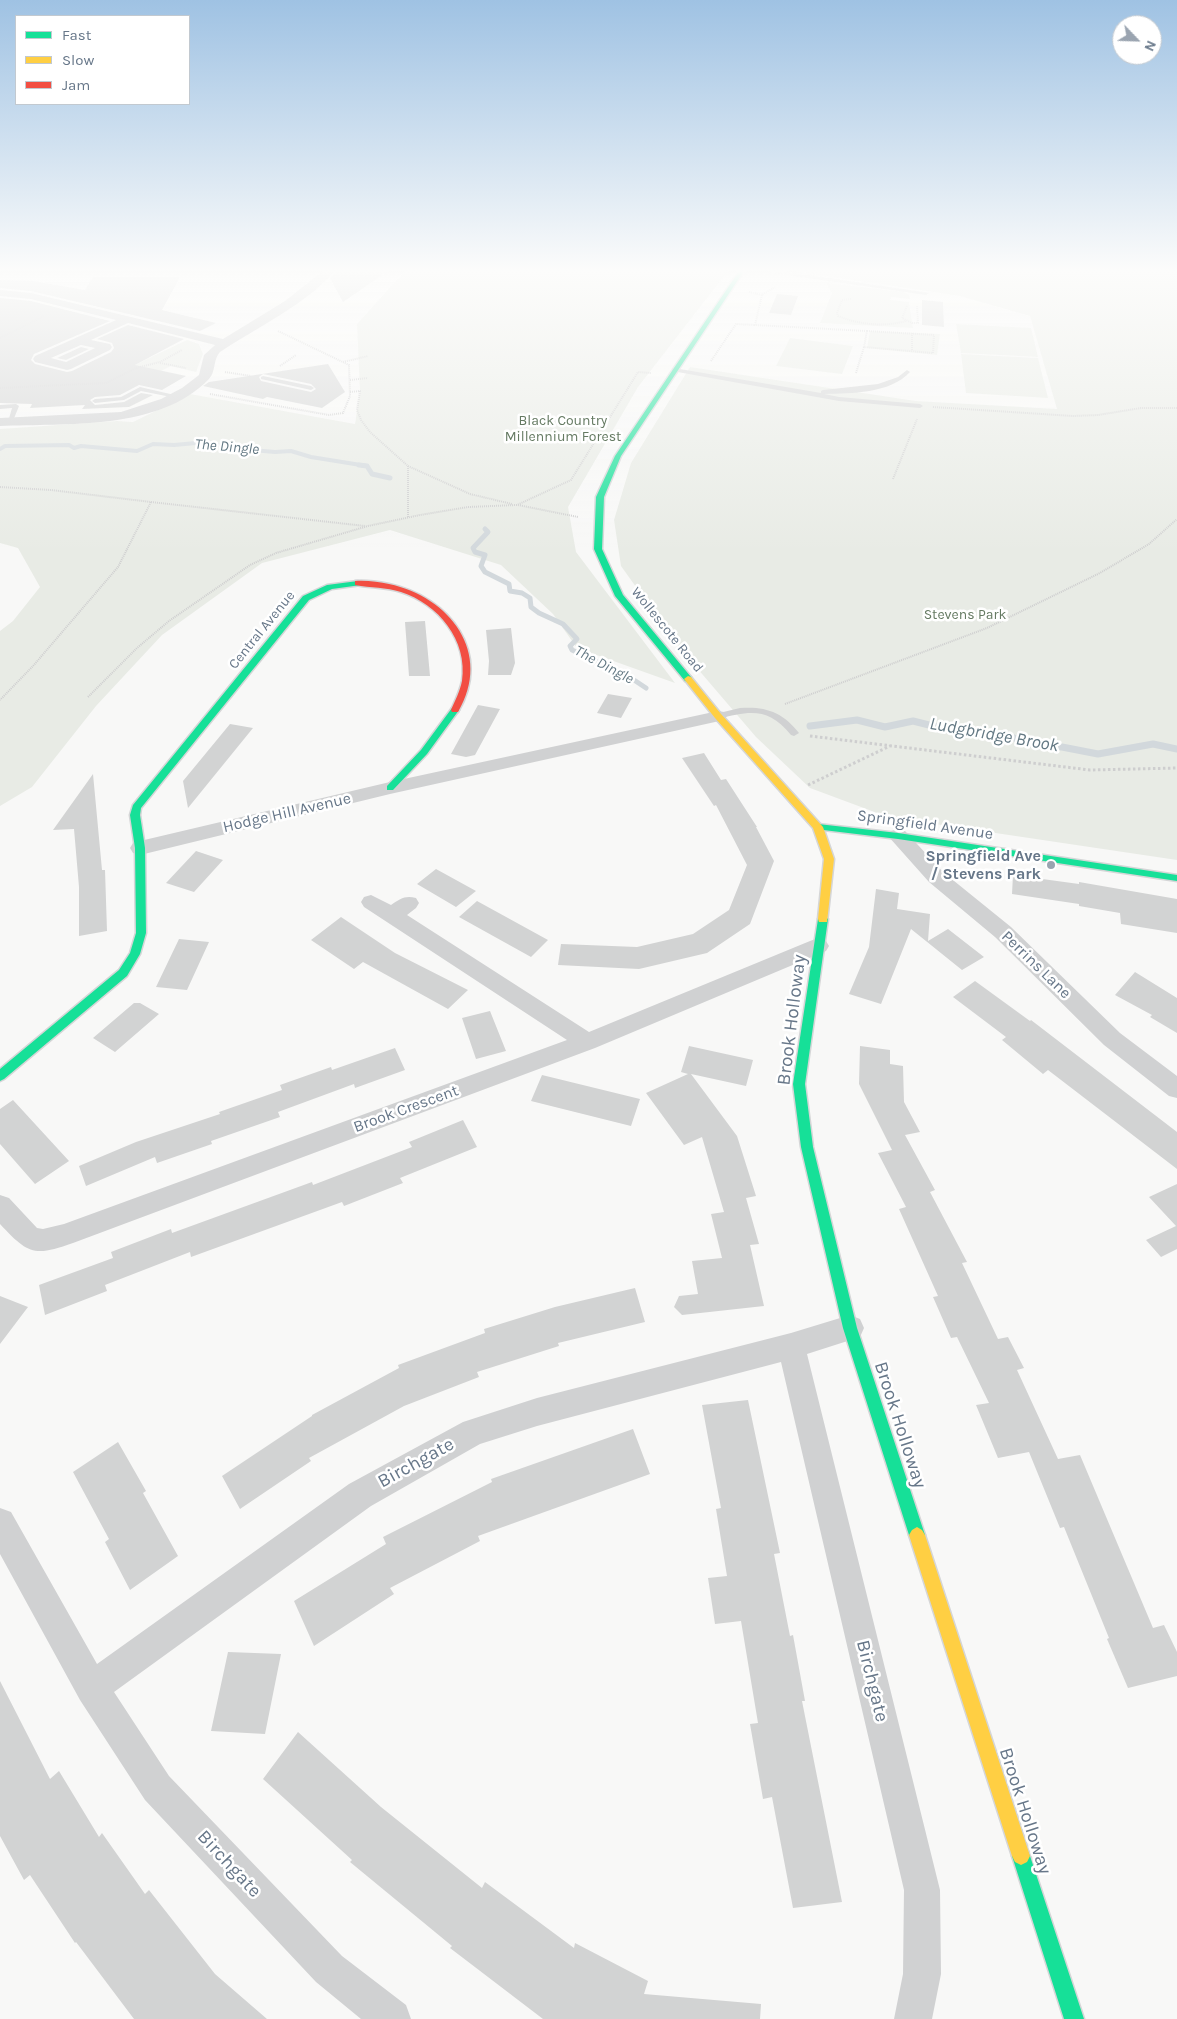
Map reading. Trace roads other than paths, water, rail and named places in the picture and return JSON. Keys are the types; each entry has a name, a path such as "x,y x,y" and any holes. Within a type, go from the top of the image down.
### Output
{"street":[{"path":"5,422 121,416 137,413 176,396 199,381 206,373 208,365"},
{"name":"Wollescote Road","path":"677,365 618,456 600,497 598,549 619,596 718,716 818,827"},
{"name":"Central Avenue","path":"140,848 136,807 306,598 318,590 331,585 346,583 374,584 418,595 429,601 446,616 461,637 466,657 466,680 458,706 421,759 390,788"},
{"name":"Hodge Hill Avenue","path":"140,848 390,788 718,716"},
{"name":"Springfield Avenue","path":"818,827 898,836 1177,878"},
{"name":"Brook Holloway","path":"818,827 829,859 825,908 799,1084 807,1147 850,1328 1074,2019"},
{"name":"Perrins Lane","path":"898,836 936,877 1003,932 1112,1039 1177,1089"},
{"path":"0,1076 123,973 135,954 141,933 140,848"},
{"path":"371,902 401,909 587,1042"},
{"name":"Brook Crescent","path":"0,1206 29,1237 44,1241 587,1042 818,946"},
{"name":"Birchgate","path":"92,1688 360,1495 473,1432 538,1412 791,1346 850,1328"},
{"name":"Birchgate","path":"791,1346 922,1890 922,1974 913,2019"},
{"name":"Birchgate","path":"0,1523 92,1688 157,1788 329,1969 392,2019"}],"lane":[{"path":"674,370 832,398 921,406"},
{"path":"806,392 853,390 875,386 902,377 907,372"},
{"path":"264,378 311,388"},
{"path":"95,401 122,399 140,389 176,396"},
{"path":"0,407 16,406 5,422"},
{"path":"718,716 744,709 765,711 783,722 794,733"}],"waterway":[{"name":"The Dingle","path":"0,449 5,446 69,445 74,448 81,446 137,451 153,444 174,445 207,442 229,448 275,452 291,451 311,457 367,466"},
{"name":"The Dingle","path":"359,465 367,466"},
{"name":"The Dingle","path":"367,466 372,474 390,478"},
{"name":"The Dingle","path":"485,529 488,532 473,548 475,552 485,555 481,566 485,572 509,584 510,591 522,593 530,598 531,607 539,613 563,624 577,639 570,646 572,650 625,674 646,688"},
{"name":"Ludgbridge Brook","path":"810,726 857,720 885,727 913,721 961,733 1011,737 1037,746 1062,747 1098,754 1153,744 1177,749"}],"place":[{"name":"Springfield Ave / Stevens Park","path":"1051,865"}],"park label":[{"name":"Black Country Millennium Forest","path":"563,430"},
{"name":"Stevens Park","path":"965,615"}]}
